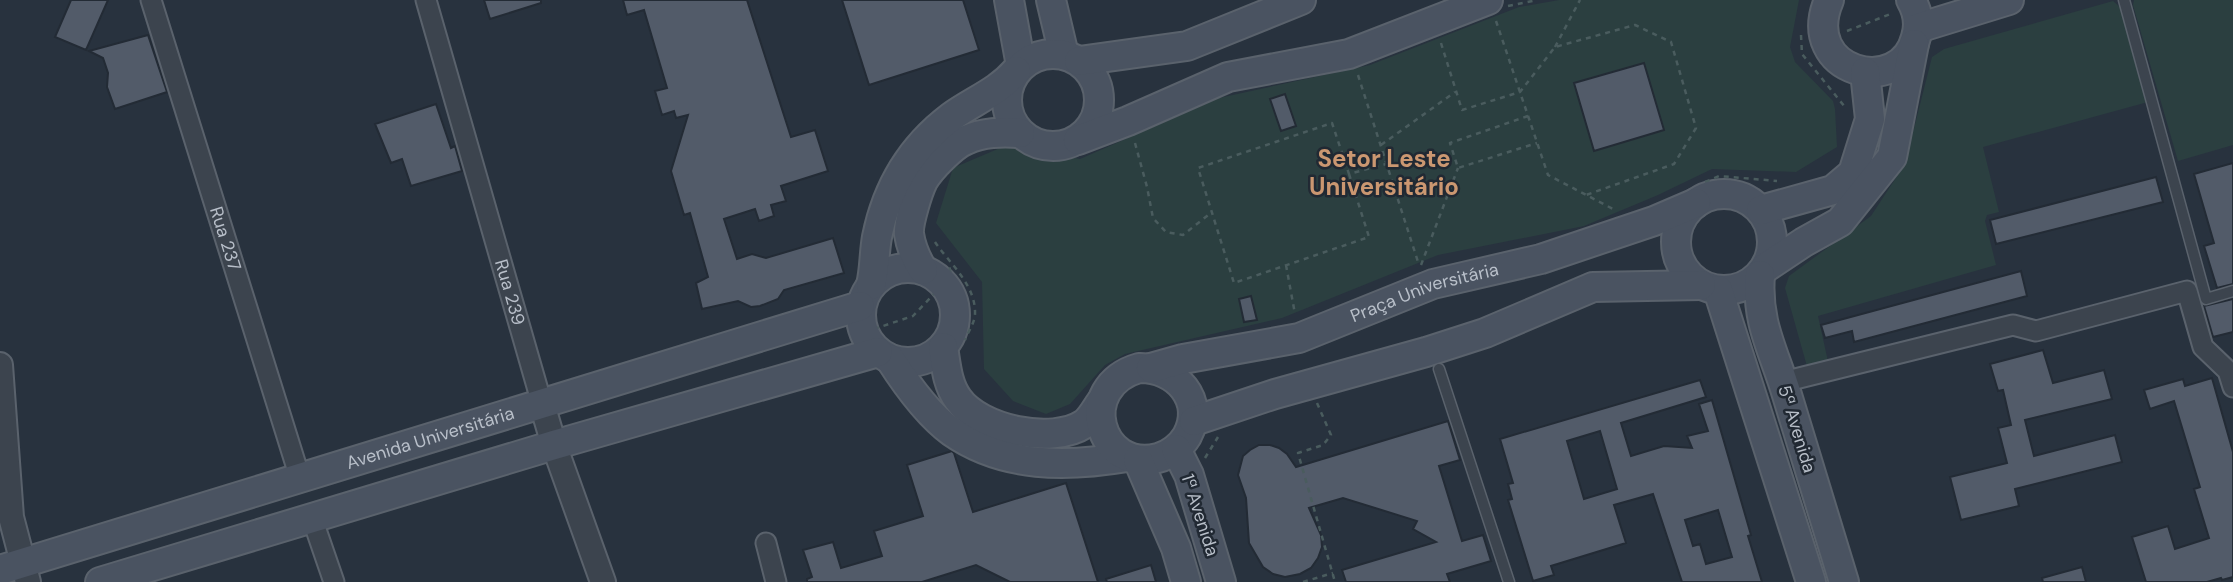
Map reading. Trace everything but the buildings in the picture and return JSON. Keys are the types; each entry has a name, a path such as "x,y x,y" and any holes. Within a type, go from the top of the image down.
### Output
{"main road":[{"path":"1009,0 1021,66 1012,78 1006,107 1011,121 1026,139"},
{"path":"1051,0 1071,58 1094,79 1100,101 1093,123 1071,146"},
{"path":"866,296 881,275 895,269 909,267 937,277 948,289 954,303 956,319 948,380 958,400 975,415 1000,426 1039,435 1066,431 1086,423 1118,377 1139,368 1151,368 1174,377 1190,398 1194,421 1187,436 1176,449 1164,457 1151,460 1132,458 1044,464 1002,457 951,432 912,393 884,355 866,338 862,329 866,296 881,221 907,159 933,131 1004,84 1034,57 1049,54 1071,58 1187,46 1301,0"},
{"path":"1829,0 1808,41 1847,66 1865,72 1885,70 1902,60 1915,19"},
{"path":"1915,19 2009,0"},
{"path":"923,270 915,256 909,225 923,181 950,150 964,140 1000,131 1047,146 1071,146 1228,77 1349,54 1495,6"},
{"path":"1194,421 1275,394 1485,333 1593,288 1731,290 1744,286 1804,242 1840,222 1892,157 1915,19"},
{"path":"1761,210 1833,190 1853,173 1870,119 1865,72"},
{"path":"1710,288 1691,278 1679,262 1675,246 1677,229 1695,194 1737,195 1761,210 1773,239 1771,255 1763,272"},
{"name":"Praça Universitária","path":"1151,368 1183,359 1299,338 1433,284 1541,259 1654,221 1695,194"},
{"name":"5ª Avenida","path":"1763,272 1758,298 1761,319 1844,582"},
{"name":"5ª Avenida","path":"1710,288 1811,582"},
{"name":"Avenida Universitária","path":"17,572 300,478 542,404 866,296"},
{"path":"100,582 554,445 884,355 904,362 918,362 953,346"},
{"path":"1101,402 1101,425 1108,440 1132,458"},
{"name":"1ª Avenida","path":"1176,449 1189,475 1217,569"},
{"name":"1ª Avenida","path":"1132,458 1176,548 1183,575"},
{"path":"1183,575 1217,569"}],"street":[{"name":"Rua 237","path":"151,0 300,478"},
{"name":"Rua 239","path":"426,0 554,445 603,582"},
{"path":"1783,382 2013,324 2036,331 2194,288 2203,347 2228,371 2233,387"},
{"path":"0,365 17,572"},
{"path":"312,518 334,582"},
{"path":"766,543 776,582"}],"lane":[{"path":"2124,0 2194,288 2206,299 2233,290"},
{"path":"1439,369 1509,582"}],"path":[{"path":"1537,0 1495,6 1548,175 1624,215"},
{"path":"1441,42 1462,110 1520,92 1555,47 1580,0"},
{"path":"1845,108 1802,54 1808,41 1915,19"},
{"path":"1555,47 1635,25 1671,42 1696,128 1674,164 1586,195"},
{"path":"1357,72 1420,268"},
{"path":"1380,146 1455,92"},
{"path":"1420,268 1458,168 1450,143 1528,116"},
{"path":"1332,122 1349,174 1369,237 1234,283 1198,168 1332,122"},
{"path":"1026,139 1071,146"},
{"path":"1135,140 1153,218 1166,232 1183,235 1212,212"},
{"path":"1458,168 1537,143"},
{"path":"1349,174 1386,164"},
{"path":"1695,194 1719,176 1778,181"},
{"path":"933,238 968,284 973,301 975,315 953,346"},
{"path":"1420,268 1430,264"},
{"path":"1286,265 1296,318"},
{"path":"1317,402 1331,435 1323,444 1298,453 1335,582"},
{"path":"1205,459 1219,436"},
{"path":"1303,582 1333,573"}],"green space":[{"path":"1559,0 1799,0 1790,47 1795,62 1833,101 1837,147 1796,172 1712,169 1584,226 1438,255 1282,318 1125,354 1105,365 1070,404 1046,414 1013,401 984,369 982,282 936,223 953,168 1007,145 1080,159 1219,98 1370,65 1519,7"},
{"path":"2134,0 2233,0 2233,145 2178,161 2133,5"},
{"path":"2113,1 2121,8 2148,102 1983,147 1999,212 1987,215 1985,221 1996,265 1818,316 1829,366 1808,370 1785,288 1789,276 1871,216 1905,164 1932,57 1944,49"}],"district":[{"name":"Setor Leste Universitário","path":"1384,172"}]}
